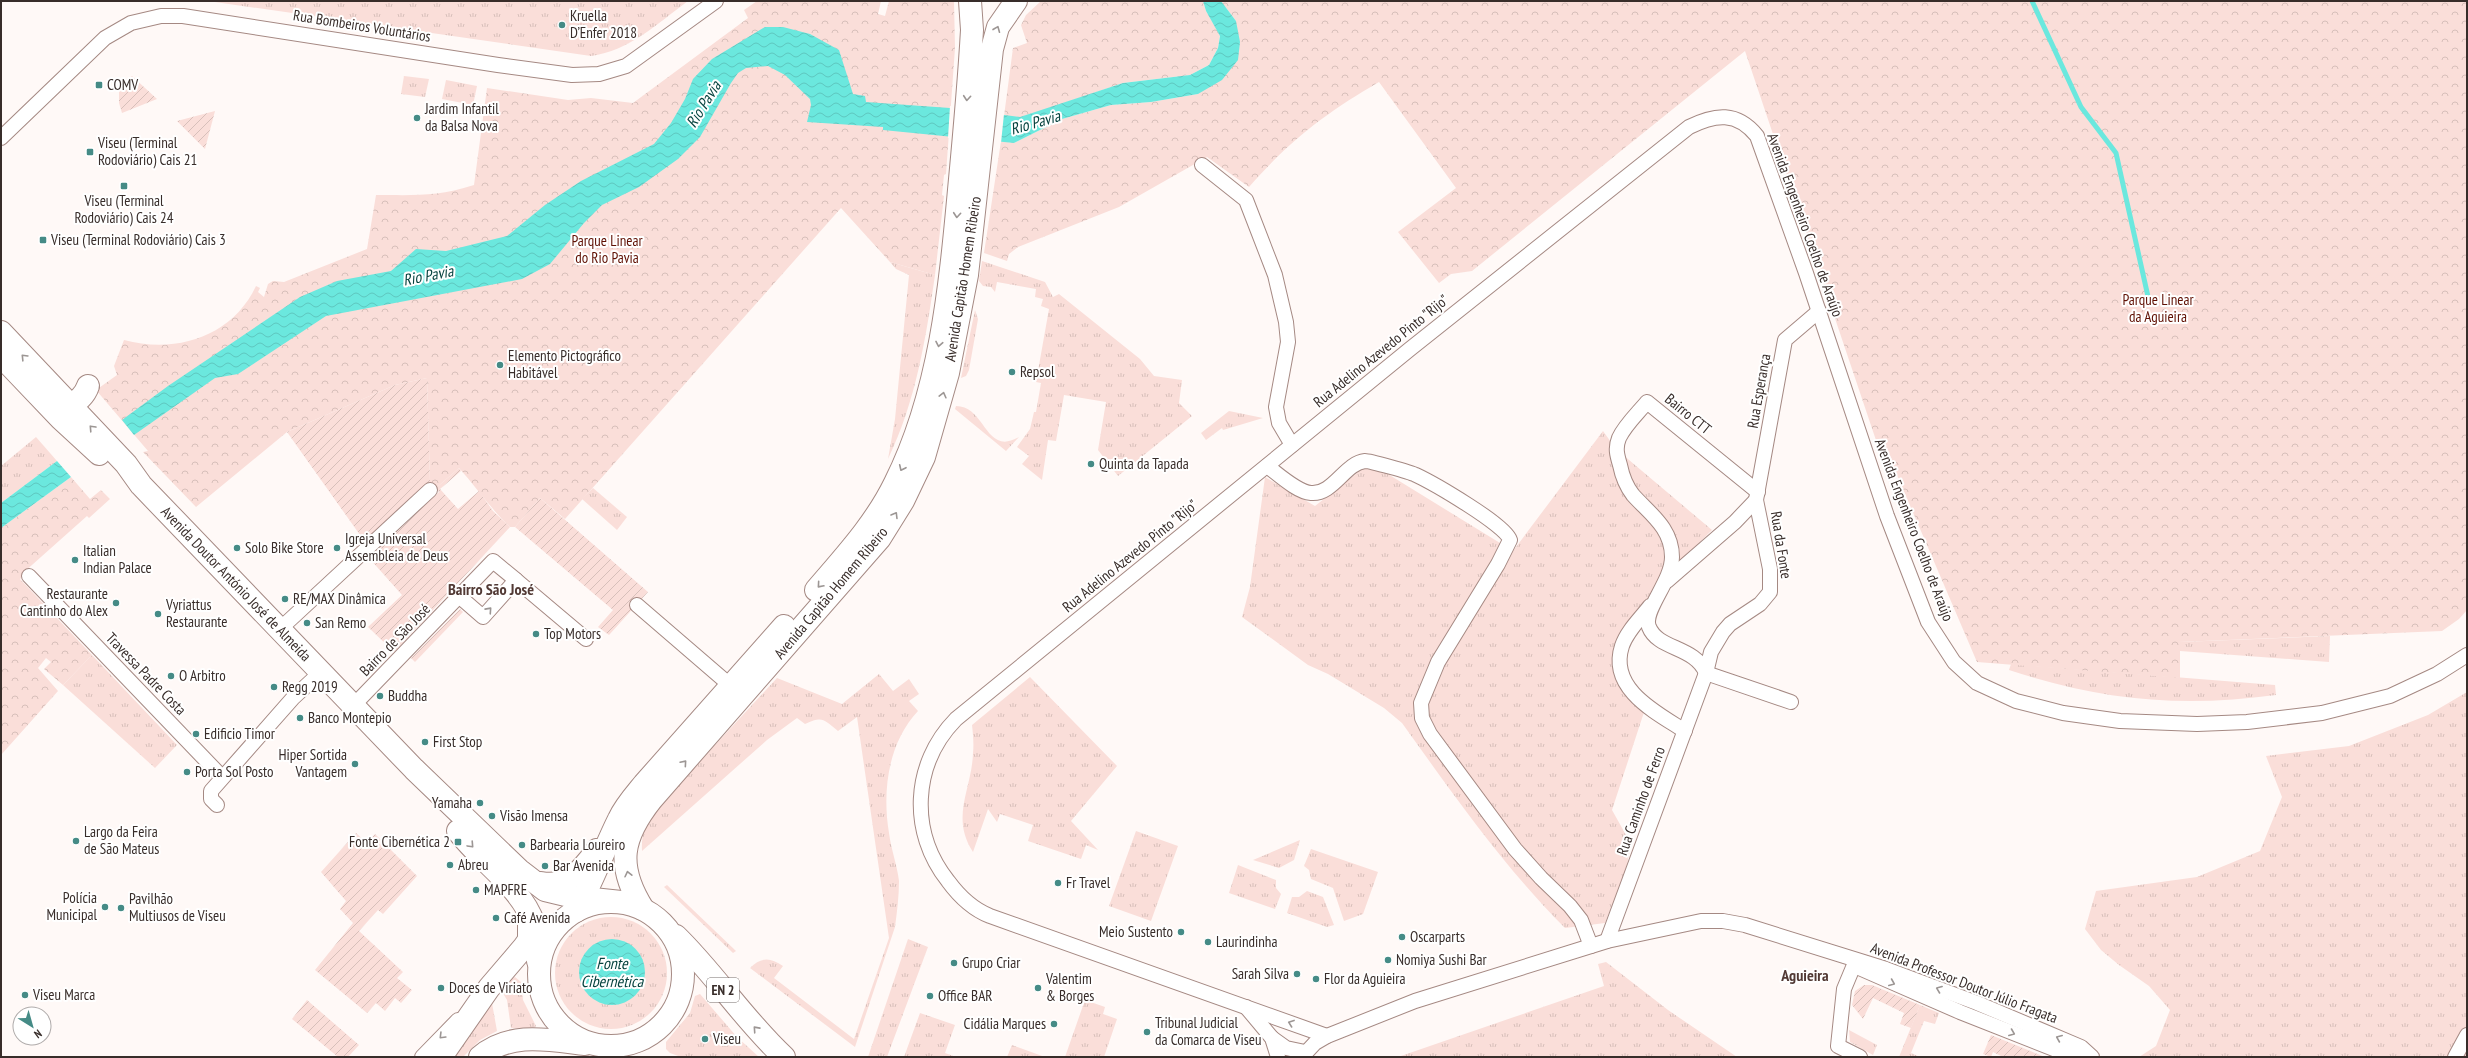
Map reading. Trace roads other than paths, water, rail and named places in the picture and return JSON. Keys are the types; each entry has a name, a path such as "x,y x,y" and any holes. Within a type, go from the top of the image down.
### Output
{"main road":[{"name":"Avenida Capitão Homem Ribeiro","path":"643,909 632,891 626,867 625,851 632,826 652,800 880,538 906,496 924,457 940,406 957,333 967,275 969,177 980,61 972,30 970,1"},
{"name":"Avenida Capitão Homem Ribeiro","path":"980,61 998,27 1016,1"},
{"name":"Avenida Capitão Homem Ribeiro","path":"580,904 619,818 644,784 865,533 895,484 907,457 930,384 942,328 969,177"},
{"name":"Avenida Doutor António José de Almeida","path":"1,332 69,411 353,706 414,769 531,880 545,890 580,904 621,902 643,909"},
{"path":"1,356 17,373 37,385 58,407 66,408 69,411 84,394 88,386"},
{"name":"Avenida Doutor António José de Almeida","path":"414,769 460,833 503,879 528,912 536,932 540,955 542,994 552,1016 570,1034 592,1044"},
{"path":"531,880 549,884 569,880 586,865 619,818"},
{"path":"495,982 525,956 540,955 558,925 580,904"},
{"path":"482,1055 506,1041 518,1040 617,1046 641,1040 661,1027 675,1008 683,986 683,963 676,941 662,922 643,909"},
{"path":"442,1057 495,982 529,940 528,912"},
{"name":"EN 2","path":"662,922 696,956 735,1007 784,1057"},
{"path":"617,1046 642,1057"},
{"path":"482,1055 508,1049 527,1050 561,1057"}],"street":[{"name":"Rua Bombeiros Voluntários","path":"1,138 105,38 131,23 161,16 183,16 572,75 599,74 626,66 716,1"},
{"name":"Avenida Engenheiro Coelho de Araújo","path":"1724,117 1739,120 1750,128 1756,136 1819,311 1887,516 1928,622 1954,662 1977,683 2016,701 2063,713 2120,721 2197,724 2247,722 2322,713 2390,696 2437,674 2467,655"},
{"name":"Rua Adelino Azevedo Pinto \"Rijo\"","path":"1327,1036 990,916 973,908 952,888 934,861 921,819 920,801 922,782 936,742 956,719 1292,445 1689,127 1707,118 1724,117"},
{"path":"1202,165 1246,200 1275,275 1286,322 1288,342 1276,407 1281,428 1292,445"},
{"name":"Rua Esperança","path":"1757,496 1785,340 1819,311"},
{"name":"Bairro CTT","path":"1667,581 1672,558 1668,536 1656,517 1632,494 1627,485 1616,449 1620,437 1647,402 1757,496 1667,581 1654,601 1630,630 1623,644 1621,657 1622,675 1629,688 1640,701 1685,731"},
{"path":"1267,466 1289,483 1311,493 1322,491 1356,465 1366,461 1415,475 1494,522 1508,534 1510,540 1498,564 1438,662 1422,702 1422,718 1430,734 1515,849 1541,878 1570,906 1581,920 1591,946"},
{"path":"280,629 430,490"},
{"name":"Rua da Fonte","path":"1706,673 1711,652 1723,632 1730,624 1760,604 1770,592 1770,569 1757,496"},
{"name":"Bairro de São José","path":"353,706 460,597 493,561 586,639"},
{"name":"Travessa Padre Costa","path":"29,576 222,778"},
{"path":"460,597 483,617 516,580"},
{"name":"Bairro CTT","path":"1654,601 1648,616 1648,626 1652,633 1700,661 1706,673"},
{"path":"637,605 731,686"},
{"path":"217,805 209,794 294,698 321,672"},
{"path":"1706,673 1791,702"},
{"name":"Rua Caminho de Ferro","path":"1607,941 1706,673"},
{"name":"Avenida Professor Doutor Júlio Fragata","path":"1303,1055 1327,1036 1415,1001 1607,941 1702,921 1723,921 1745,925 1880,966 1976,1003 2080,1047 2092,1057"},
{"name":"Avenida Professor Doutor Júlio Fragata","path":"1819,948 1960,1012 2074,1057"},
{"path":"1854,965 1844,990 1838,1046 1860,1057"},
{"path":"422,1057 495,982"},
{"path":"1244,1006 1272,1038 1286,1048 1303,1055"},
{"path":"2455,1057 2467,1035"},
{"path":"1272,1038 1278,1057"}],"water":[{"name":"Rio Pavia","path":"1203,1 1221,1 1236,21 1240,42 1238,60 1222,80 1198,94 1151,102 1111,105 1062,119 1014,143 883,130 883,127 807,122 811,105 810,99 785,75 768,66 746,68 738,73 731,83 700,137 678,159 639,187 602,205 584,223 550,264 522,279 326,316 238,374 215,378 134,435 122,420 168,386 300,297 337,281 391,271 416,249 446,251 507,236 545,205 581,181 654,144 671,123 685,99 693,79 712,59 765,27 783,27 810,34 839,50 853,94 865,96 866,102 950,108 1020,117 1123,83 1190,75 1209,65 1218,48 1220,36 1206,11"},
{"path":"57,461 71,477 1,528 1,503"},
{"name":"Fonte Cibernética","path":"612,939 624,942 635,949 642,960 645,972 642,984 635,995 624,1002 612,1005 600,1002 589,995 582,984 579,972 582,960 589,949 600,942"}],"waterway":[{"path":"2032,1 2081,107 2116,153 2149,301"}],"place":[{"name":"Kruella D’Enfer 2018","path":"562,25"},
{"name":"COMV","path":"99,85"},
{"name":"Jardim Infantil da Balsa Nova","path":"417,118"},
{"name":"Viseu (Terminal Rodoviário) Cais 21","path":"90,152"},
{"name":"Viseu (Terminal Rodoviário) Cais 24","path":"124,186"},
{"name":"Viseu (Terminal Rodoviário) Cais 3","path":"43,240"},
{"name":"Elemento Pictográfico Habitável","path":"500,365"},
{"name":"Repsol","path":"1012,372"},
{"name":"Quinta da Tapada","path":"1091,464"},
{"name":"Solo Bike Store","path":"237,548"},
{"name":"Igreja Universal Assembleia de Deus","path":"337,548"},
{"name":"Italian Indian Palace","path":"75,560"},
{"name":"RE/MAX Dinâmica","path":"285,599"},
{"name":"Restaurante Cantinho do Alex","path":"116,603"},
{"name":"Vyriattus Restaurante","path":"158,614"},
{"name":"San Remo","path":"307,623"},
{"name":"Top Motors","path":"536,634"},
{"name":"O Arbitro","path":"171,676"},
{"name":"Regg 2019","path":"274,687"},
{"name":"Buddha","path":"380,696"},
{"name":"Banco Montepio","path":"300,718"},
{"name":"Edificio Timor","path":"196,734"},
{"name":"First Stop","path":"425,742"},
{"name":"Hiper Sortida Vantagem","path":"355,764"},
{"name":"Porta Sol Posto","path":"187,772"},
{"name":"Yamaha","path":"480,803"},
{"name":"Visão Imensa","path":"492,816"},
{"name":"Largo da Feira de São Mateus","path":"76,841"},
{"name":"Fonte Cibernética 2","path":"458,842"},
{"name":"Barbearia Loureiro","path":"522,845"},
{"name":"Abreu","path":"450,865"},
{"name":"Bar Avenida","path":"545,866"},
{"name":"Fr Travel","path":"1058,883"},
{"name":"MAPFRE","path":"476,890"},
{"name":"Polícia Municipal","path":"105,907"},
{"name":"Pavilhão Multiusos de Viseu","path":"121,908"},
{"name":"Café Avenida","path":"496,918"},
{"name":"Meio Sustento","path":"1181,932"},
{"name":"Oscarparts","path":"1402,937"},
{"name":"Laurindinha","path":"1208,942"},
{"name":"Nomiya Sushi Bar","path":"1388,960"},
{"name":"Grupo Criar","path":"954,963"},
{"name":"Sarah Silva","path":"1297,974"},
{"name":"Flor da Aguieira","path":"1316,979"},
{"name":"Doces de Viriato","path":"441,988"},
{"name":"Valentim & Borges","path":"1038,988"},
{"name":"Viseu Marca","path":"25,995"},
{"name":"Office BAR","path":"930,996"},
{"name":"Cidália Marques","path":"1054,1024"},
{"name":"Tribunal Judicial da Comarca de Viseu","path":"1147,1032"},
{"name":"Viseu","path":"705,1039"}],"district":[{"name":"Bairro São José","path":"491,589"},
{"name":"Aguieira","path":"1805,975"}],"park label":[{"name":"Parque Linear do Rio Pavia","path":"607,250"},
{"name":"Parque Linear da Aguieira","path":"2158,308"}]}
